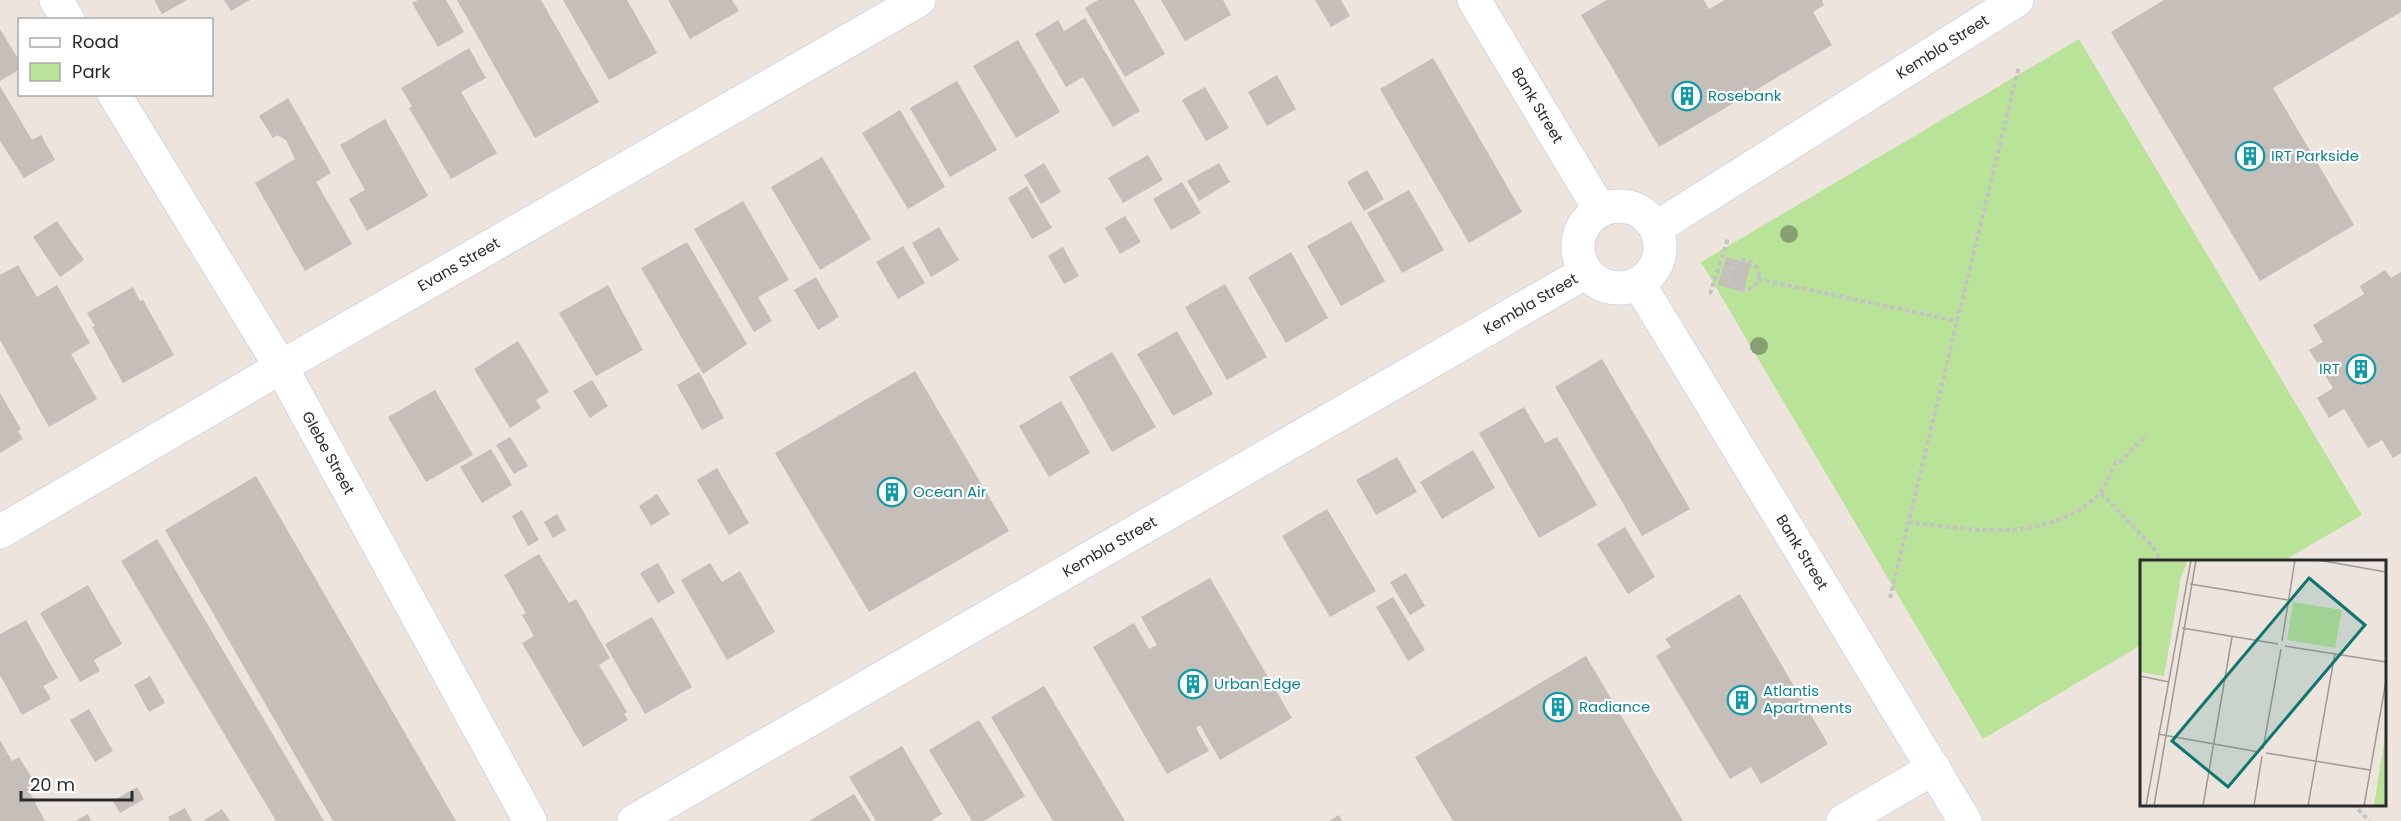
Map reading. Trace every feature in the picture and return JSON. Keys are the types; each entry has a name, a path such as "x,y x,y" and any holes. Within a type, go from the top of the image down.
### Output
{"street":[{"path":"56,0 67,18"},
{"name":"Evans Street","path":"0,532 281,367 919,0"},
{"name":"Bank Street","path":"1474,0 1600,210"},
{"name":"Kembla Street","path":"1656,228 2017,0"},
{"name":"Glebe Street","path":"115,96 281,367 530,821"},
{"path":"1612,206 1625,206 1648,217 1656,228 1660,240 1657,266 1639,284 1628,288 1604,286 1586,272 1577,249 1579,238 1582,227 1600,210 1612,206"},
{"name":"Kembla Street","path":"634,821 1586,272"},
{"name":"Bank Street","path":"1639,284 1965,821"},
{"path":"1843,821 1934,768"}],"path":[{"path":"1890,598 2019,66"},
{"path":"1710,294 1728,238"},
{"path":"1746,260 1756,267 1758,279 1754,286 1740,290 1734,286 1729,272 1732,265 1746,260"},
{"path":"1718,268 1729,272"},
{"path":"1758,279 1957,321"},
{"path":"1908,522 1967,529 2024,530 2054,522 2101,493 2116,462 2121,461 2147,434"},
{"path":"2101,493 2153,547 2161,560"},
{"path":"2355,806 2369,821"}],"green space":[{"path":"2079,39 2362,515 2285,560 2140,560 2140,646 1983,739 1701,262"}],"building":[{"path":"154,0 187,0 162,14"},
{"path":"224,0 250,0 231,11"},
{"path":"418,0 446,0 464,32 438,47 412,3"},
{"path":"457,0 541,0 599,102 535,138"},
{"path":"563,0 627,0 657,53 609,80"},
{"path":"668,0 732,0 739,11 690,39"},
{"path":"1098,0 1134,0 1165,54 1125,77 1085,8"},
{"path":"1161,0 1223,0 1231,15 1185,41"},
{"path":"1315,0 1341,0 1350,16 1331,27"},
{"name":"Rosebank","path":"1607,0 1704,0 1709,9 1725,0 1822,0 1824,5 1813,12 1832,45 1659,147 1581,15"},
{"name":"IRT Parkside","path":"2164,0 2401,0 2401,12 2273,88 2354,225 2260,281 2111,32"},
{"path":"1085,18 1140,111 1113,127 1083,77 1066,87 1035,34 1058,20 1064,31"},
{"path":"0,29 18,59 18,70 0,81"},
{"path":"1018,40 1060,112 1016,138 973,66"},
{"path":"469,48 486,78 461,92 497,153 451,179 409,108 412,106 401,88"},
{"path":"1433,58 1522,212 1469,243 1380,89"},
{"path":"1277,75 1296,109 1267,126 1248,92"},
{"path":"957,81 997,150 950,177 910,108"},
{"path":"0,86 32,140 41,135 55,160 24,178 0,141"},
{"path":"1205,87 1229,128 1206,141 1182,100"},
{"path":"288,98 331,173 316,182 352,244 305,271 255,183 295,159 286,140 277,135 273,138 259,116"},
{"path":"900,110 945,187 908,209 862,133"},
{"path":"385,119 428,196 367,231 349,199 365,190 340,145"},
{"path":"1148,155 1163,180 1123,203 1108,178"},
{"path":"822,157 871,239 820,270 771,187"},
{"path":"1044,163 1061,192 1041,204 1024,175"},
{"path":"1219,163 1230,182 1199,201 1187,181"},
{"path":"1367,170 1384,199 1364,211 1347,182"},
{"path":"1182,182 1201,213 1171,230 1153,199"},
{"path":"1027,186 1052,228 1032,239 1008,198"},
{"path":"1409,190 1444,250 1402,273 1367,213"},
{"path":"743,201 789,280 758,297 772,321 754,332 694,229"},
{"path":"1125,216 1141,242 1120,254 1105,228"},
{"path":"57,221 84,260 60,277 33,237"},
{"path":"1351,221 1385,281 1341,306 1307,246"},
{"path":"939,227 959,260 931,277 912,243"},
{"path":"687,242 747,344 703,374 641,268"},
{"path":"903,246 925,283 898,299 876,262"},
{"path":"1063,247 1079,276 1064,284 1048,256"},
{"path":"1291,252 1328,318 1286,343 1248,277"},
{"path":"1726,257 1751,264 1743,292 1718,285"},
{"path":"18,265 37,297 57,285 90,343 71,354 97,399 49,427 0,340 0,275"},
{"name":"IRT","path":"2385,270 2391,278 2401,272 2401,453 2393,458 2382,440 2368,448 2344,409 2329,418 2317,398 2333,388 2309,350 2323,342 2313,325 2364,294 2360,286"},
{"path":"816,277 839,317 818,330 794,290"},
{"path":"1225,284 1267,357 1227,380 1185,307"},
{"path":"608,285 643,350 596,376 559,313"},
{"path":"133,287 140,301 143,300 174,355 123,383 92,327 95,326 87,313"},
{"path":"1177,331 1213,394 1173,416 1137,354"},
{"path":"518,341 549,392 536,400 541,408 510,428 474,369"},
{"path":"1112,352 1156,427 1112,452 1069,377"},
{"path":"1602,359 1690,509 1642,536 1555,387"},
{"name":"Ocean Air","path":"915,371 1009,531 869,612 775,453"},
{"path":"699,372 724,418 702,430 677,385"},
{"path":"592,380 608,406 590,418 573,391"},
{"path":"435,390 473,455 426,482 388,417"},
{"path":"0,393 21,429 18,431 23,439 0,453"},
{"path":"1061,401 1090,453 1049,477 1019,426"},
{"path":"1524,407 1545,443 1557,437 1597,505 1539,538 1479,433"},
{"path":"510,437 528,466 514,474 496,445"},
{"path":"491,449 512,485 482,503 460,467"},
{"path":"1473,450 1495,488 1442,519 1420,482"},
{"path":"1397,457 1417,492 1376,515 1356,480"},
{"path":"717,468 749,523 729,535 697,480"},
{"path":"256,476 456,821 333,821 165,530"},
{"path":"657,494 670,514 651,526 639,506"},
{"path":"1327,509 1376,591 1330,617 1282,536"},
{"path":"522,510 539,540 528,546 512,516"},
{"path":"557,514 566,530 553,538 544,522"},
{"path":"1625,527 1655,577 1628,594 1597,544"},
{"path":"157,539 324,821 276,821 121,561"},
{"path":"539,554 569,603 576,599 610,658 599,665 627,712 624,714 628,720 583,747 522,643 534,636 522,615 526,613 504,575"},
{"path":"658,563 675,593 658,603 640,573"},
{"path":"710,563 722,582 740,571 775,632 727,660 681,580"},
{"path":"1406,573 1425,606 1410,615 1390,582"},
{"name":"Urban Edge","path":"1210,578 1292,718 1220,760 1200,725 1196,728 1209,751 1167,774 1093,647 1134,623 1149,649 1157,645 1141,617"},
{"path":"88,585 122,644 94,660 100,671 80,682 40,613"},
{"name":"Atlantis Apartments","path":"1740,594 1828,744 1761,784 1751,767 1730,779 1656,656 1671,647 1665,639"},
{"path":"1393,597 1425,650 1408,661 1376,607"},
{"path":"652,617 692,687 645,714 605,644"},
{"path":"26,620 58,678 43,686 51,699 22,715 0,675 0,634"},
{"name":"Radiance","path":"1586,656 1683,821 1453,821 1415,757"},
{"path":"150,676 165,703 149,712 134,685"},
{"path":"1044,686 1125,821 1053,821 991,717"},
{"path":"89,709 113,751 95,762 70,720"},
{"path":"979,720 1025,796 984,821 972,821 929,750"},
{"path":"0,740 12,761 19,757 35,783 27,787 45,821 0,821"},
{"path":"902,746 942,814 931,821 876,821 849,777"},
{"path":"137,787 144,799 120,813 113,801"},
{"path":"854,794 871,821 809,821"},
{"path":"185,808 192,821 170,821 168,817"},
{"path":"222,809 230,821 203,821"},
{"path":"88,814 91,821 75,821"},
{"path":"1339,815 1342,821 1329,821"}],"place":[{"name":"Rosebank","path":"1687,96"},
{"name":"IRT Parkside","path":"2250,156"},
{"name":"IRT","path":"2361,369"},
{"name":"Ocean Air","path":"892,492"},
{"name":"Urban Edge","path":"1193,684"},
{"name":"Atlantis Apartments","path":"1742,700"},
{"name":"Radiance","path":"1558,707"}]}
